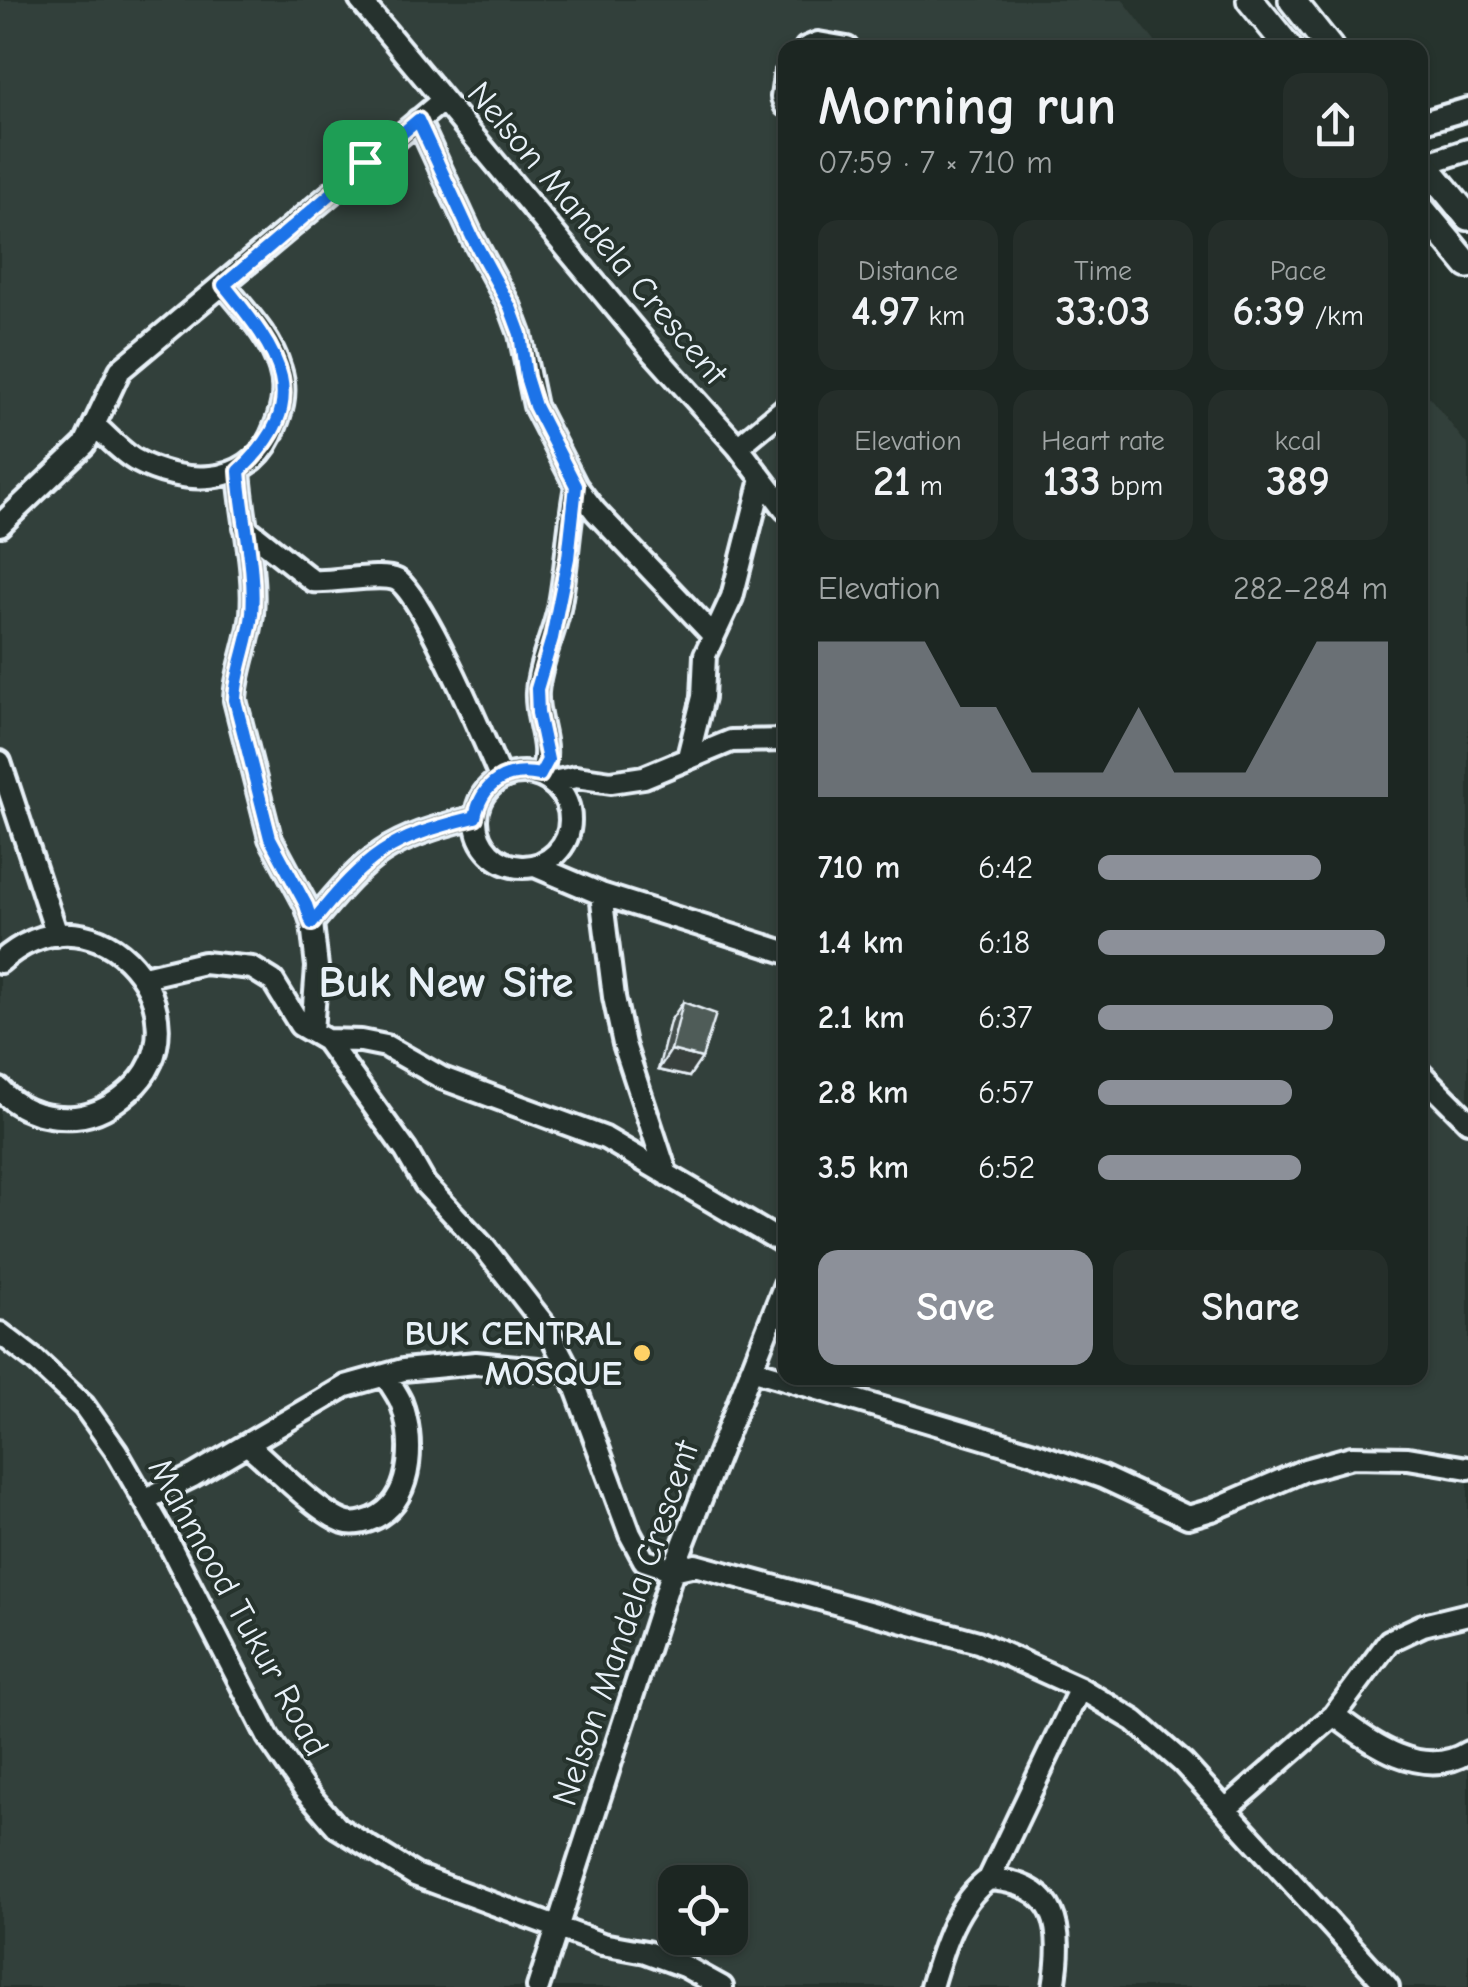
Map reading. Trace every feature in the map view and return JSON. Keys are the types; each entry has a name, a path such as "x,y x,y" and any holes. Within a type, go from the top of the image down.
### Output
{"main road":[{"path":"1250,0 1282,40"},
{"path":"1292,0 1324,40"},
{"path":"1428,168 1468,217"},
{"path":"1428,217 1468,265"}],"street":[{"name":"Nelson Mandela Crescent","path":"360,0 650,349 738,447 778,500"},
{"path":"0,525 84,444 120,370 444,100"},
{"path":"1428,121 1468,109"},
{"path":"418,120 472,237 510,307 520,334 535,406 576,486 714,636"},
{"path":"1428,160 1467,153"},
{"path":"94,425 134,459 167,472 209,480 239,471 265,447 284,408 280,369 262,332 224,285"},
{"path":"738,447 778,414"},
{"path":"239,471 252,615 235,700 270,838 312,923 319,1036"},
{"path":"688,757 703,697 706,655 732,596 762,479"},
{"path":"535,866 549,860 567,837 569,808 546,778 548,760 537,689 562,593 576,486"},
{"path":"245,528 313,582 390,578 406,588 454,676 500,778"},
{"path":"778,740 731,741 644,777 611,782 546,778 525,772 500,778 486,789 475,817 476,832 493,856 506,864 535,866 601,894 778,950"},
{"path":"0,762 57,935"},
{"path":"312,923 366,860 396,840 475,817"},
{"path":"601,894 624,1044 668,1175"},
{"path":"0,962 17,947 44,936 72,934 100,940 125,955 144,977 155,1004 157,1033 151,1061 136,1086 114,1104 88,1116 59,1118 6,1096 0,1122"},
{"path":"144,977 204,963 252,968 273,982 300,1025 319,1036 406,1151 424,1184 484,1247 547,1328 570,1372 630,1534 644,1560 673,1570 694,1564 978,1642 1080,1688 1135,1721 1182,1763 1388,1987"},
{"path":"319,1036 386,1046 442,1078 605,1138 778,1240"},
{"path":"1428,1081 1468,1122"},
{"name":"Nelson Mandela Crescent","path":"538,1987 673,1570 778,1306"},
{"name":"Mahmood Tukur Road","path":"0,1333 36,1360 84,1406 116,1451 268,1737 304,1790 337,1827 416,1875 602,1944 646,1952 684,1966 722,1987"},
{"path":"144,1500 346,1386 385,1375 476,1363 570,1372"},
{"path":"750,1369 778,1377"},
{"path":"248,1444 326,1512 348,1524 373,1520 391,1508 401,1492 408,1460 409,1434 400,1400 385,1375"},
{"path":"804,1385 1034,1453 1102,1477 1188,1516 1212,1510 1305,1470 1352,1457 1408,1458 1468,1468"},
{"path":"1226,1809 1334,1715 1390,1641 1423,1625 1468,1614"},
{"path":"932,1987 938,1963 971,1892 989,1878 1080,1688"},
{"path":"1334,1715 1358,1734 1406,1758 1446,1761 1468,1752"},
{"path":"989,1878 1012,1880 1034,1888 1053,1912 1059,1955 1054,1987"}],"shaded area":[{"path":"0,0 1123,0 1154,40 778,40 778,1385 1428,1385 1428,395 1468,446 1468,1987 0,1987"}],"building":[{"path":"683,1002 716,1014 702,1058 671,1050"}],"place":[{"name":"BUK CENTRAL MOSQUE","path":"642,1353"}],"district":[{"name":"Buk New Site","path":"446,981"}],"route":[{"path":"418,120 472,237 510,307 520,334 535,406 576,486 558,611 537,689 548,760 540,775 510,773 486,789 475,817 396,840 366,860 312,923 270,838 235,700 252,615 239,471 265,447 284,408 280,369 262,332 224,285 365,162 418,120"}]}
